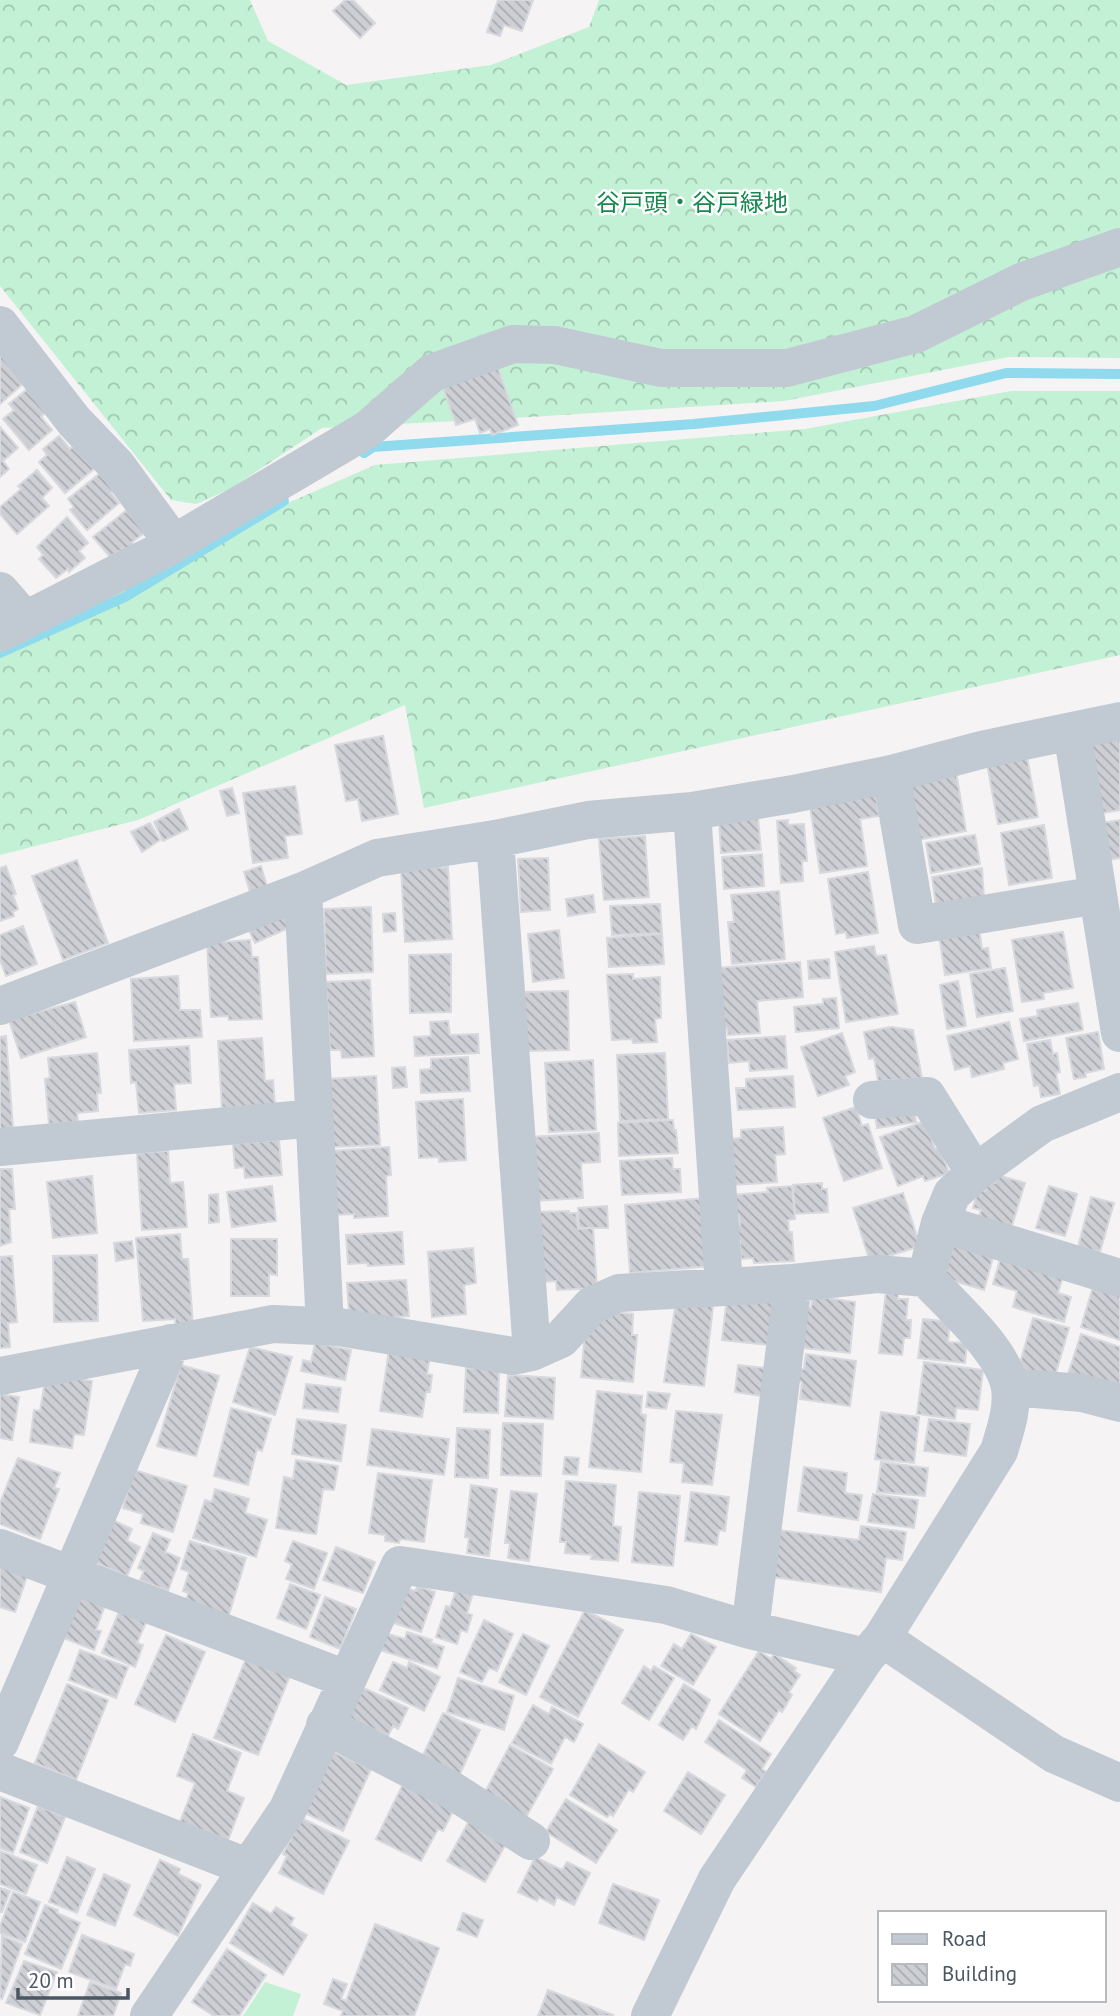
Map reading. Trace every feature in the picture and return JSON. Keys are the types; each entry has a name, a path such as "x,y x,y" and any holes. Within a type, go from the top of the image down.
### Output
{"street":[{"path":"0,591 13,626 174,544 368,429 432,373 513,344 555,345 661,368 787,368 916,334 1021,282 1120,247"},
{"path":"0,325 74,421 117,466 174,544"},
{"path":"0,1006 303,891 377,858 495,839 588,820 692,811 793,794 1120,721"},
{"path":"1072,732 1120,1033"},
{"path":"891,774 916,925 1098,895"},
{"path":"692,811 724,1286"},
{"path":"495,839 532,1352"},
{"path":"303,891 326,1326"},
{"path":"926,1278 940,1223 952,1194 975,1173 1042,1124 1120,1092"},
{"path":"872,1100 928,1096 975,1173"},
{"path":"0,1147 315,1118"},
{"path":"940,1223 1120,1278"},
{"path":"0,1376 273,1324 326,1326 513,1356 532,1352 561,1339 592,1305 619,1293 793,1283 877,1274 926,1278 995,1352 1010,1387 1008,1420 999,1451 874,1647 717,1879 650,2016"},
{"path":"750,1630 793,1283"},
{"path":"0,1742 171,1343"},
{"path":"1010,1387 1082,1393 1120,1404"},
{"path":"0,1548 346,1679"},
{"path":"149,2016 247,1867 288,1810 400,1565 666,1605 750,1630 874,1647 1054,1754 1120,1783"},
{"path":"325,1725 453,1791 531,1842"},
{"path":"0,1772 247,1867"}],"green space":[{"name":"谷戸頭・谷戸緑地","path":"0,0 250,0 268,41 346,85 491,65 589,27 599,0 1120,0 1120,358 1009,357 784,401 322,428 230,489 196,504 171,500 0,286"},
{"path":"1011,391 1120,391 1120,655 424,808 405,705 138,820 0,855 0,639 249,520 375,465 805,429"},
{"path":"265,1982 301,1994 293,2016 243,2016"}],"building":[{"path":"345,0 353,0 375,23 360,38 333,11"},
{"path":"498,0 533,0 522,31 504,25 500,36 487,32"},
{"path":"0,352 25,382 0,404"},
{"path":"498,368 518,425 492,435 490,429 480,433 475,419 456,425 443,387"},
{"path":"30,387 49,409 41,417 52,430 29,450 3,419 14,410 9,404"},
{"path":"0,427 18,448 3,461 9,469 0,477"},
{"path":"59,436 70,449 75,444 95,468 65,493 39,462 47,455 43,449"},
{"path":"37,470 52,488 42,498 49,506 17,534 0,514 0,507 21,489 18,486"},
{"path":"104,470 118,488 111,493 119,503 87,530 70,510 74,507 68,499"},
{"path":"132,506 150,529 132,542 137,547 124,558 119,551 110,557 93,537"},
{"path":"67,517 88,543 79,551 85,558 69,572 68,569 56,578 39,559 43,555 37,547"},
{"path":"1120,735 1120,810 1101,813 1087,741"},
{"path":"383,736 398,814 362,821 358,799 346,801 335,745"},
{"path":"1027,757 1038,817 998,824 987,764"},
{"path":"956,772 966,831 917,840 907,781"},
{"path":"295,786 302,834 285,836 288,858 253,863 243,793"},
{"path":"232,788 239,813 227,816 220,791"},
{"path":"875,789 879,816 860,819 867,866 820,873 810,806"},
{"path":"179,809 188,829 163,841 154,822"},
{"path":"758,818 761,850 721,853 719,821"},
{"path":"788,820 788,825 804,824 807,861 802,861 803,881 781,883 777,821"},
{"path":"1120,820 1120,858 1108,860 1102,823"},
{"path":"150,823 160,840 142,852 131,832"},
{"path":"1044,825 1052,878 1009,885 1001,833"},
{"path":"975,835 980,864 931,873 926,843"},
{"path":"645,836 649,897 604,900 599,839"},
{"path":"762,854 764,886 724,889 722,857"},
{"path":"548,858 550,910 521,912 518,859"},
{"path":"77,860 108,943 63,960 32,876"},
{"path":"6,866 16,894 13,895 18,909 13,912 14,916 0,921 0,868"},
{"path":"261,866 267,886 250,892 244,872"},
{"path":"448,867 452,939 405,942 401,869"},
{"path":"982,868 984,898 936,906 932,877"},
{"path":"868,872 878,933 847,938 846,932 836,934 828,879"},
{"path":"779,891 785,959 732,964 728,922 734,922 731,895"},
{"path":"593,895 595,912 568,916 566,899"},
{"path":"660,904 662,933 612,935 610,906"},
{"path":"371,907 373,972 326,974 324,909"},
{"path":"285,910 291,927 255,943 247,926"},
{"path":"395,913 396,931 384,932 383,914"},
{"path":"23,926 37,964 6,976 0,960 0,935"},
{"path":"979,928 982,949 988,948 991,968 945,975 939,935"},
{"path":"559,930 564,978 533,982 528,934"},
{"path":"1063,932 1073,988 1043,993 1044,999 1022,1002 1012,940"},
{"path":"662,934 664,964 609,967 607,938"},
{"path":"250,940 252,957 258,957 262,1019 229,1020 228,1016 211,1017 207,943"},
{"path":"874,946 876,956 886,955 898,1014 846,1022 835,952"},
{"path":"451,954 451,1012 410,1013 409,955"},
{"path":"829,959 830,978 809,979 808,961"},
{"path":"800,962 803,997 757,1001 760,1033 728,1035 727,1028 722,1029 716,968"},
{"path":"1005,968 1013,1011 977,1017 970,974"},
{"path":"633,974 633,979 660,977 661,1018 655,1019 657,1042 612,1040 607,975"},
{"path":"178,976 180,1010 200,1010 202,1037 134,1041 131,979"},
{"path":"370,980 374,1056 342,1058 341,1050 330,1050 326,982"},
{"path":"958,981 966,1026 947,1029 940,985"},
{"path":"568,991 569,1050 525,1051 524,992"},
{"path":"836,998 839,1028 796,1032 794,1007 823,1004 823,999"},
{"path":"75,1002 86,1037 21,1058 9,1020"},
{"path":"1078,1003 1083,1030 1024,1041 1020,1019 1038,1016 1037,1010"},
{"path":"448,1021 450,1035 478,1034 479,1053 415,1056 414,1037 431,1036 430,1022"},
{"path":"1009,1022 1018,1059 1003,1063 1004,1069 972,1077 970,1066 955,1070 947,1036"},
{"path":"891,1027 913,1030 922,1078 878,1081 874,1058 869,1059 864,1032"},
{"path":"1098,1032 1104,1069 1085,1073 1086,1077 1074,1079 1066,1038"},
{"path":"842,1033 855,1072 845,1076 849,1085 818,1096 801,1047"},
{"path":"6,1036 13,1128 0,1129 0,1037"},
{"path":"785,1036 787,1068 750,1071 749,1061 729,1063 727,1040"},
{"path":"262,1038 265,1081 273,1080 275,1105 222,1108 218,1041"},
{"path":"1050,1040 1053,1054 1057,1053 1060,1072 1056,1073 1060,1094 1041,1097 1039,1085 1034,1086 1027,1044"},
{"path":"189,1046 191,1083 174,1084 176,1110 139,1113 136,1082 131,1083 129,1050"},
{"path":"97,1053 101,1093 97,1093 98,1111 77,1113 78,1122 49,1124 45,1079 50,1078 48,1058"},
{"path":"665,1053 668,1119 620,1121 617,1055"},
{"path":"468,1057 470,1091 421,1093 420,1070 431,1069 431,1059"},
{"path":"593,1060 596,1130 549,1132 545,1063"},
{"path":"405,1067 407,1087 393,1088 392,1068"},
{"path":"376,1076 380,1145 332,1147 328,1079"},
{"path":"793,1076 795,1107 738,1110 736,1088 746,1088 746,1079"},
{"path":"463,1099 466,1160 439,1162 439,1157 419,1158 416,1102"},
{"path":"856,1107 862,1126 868,1124 882,1168 844,1181 823,1118"},
{"path":"914,1108 916,1122 877,1128 875,1114"},
{"path":"673,1120 678,1153 619,1156 618,1123"},
{"path":"925,1121 935,1149 940,1147 949,1173 925,1181 923,1176 898,1186 880,1137"},
{"path":"783,1127 785,1154 775,1155 777,1182 733,1185 729,1139 741,1138 741,1130"},
{"path":"599,1133 600,1162 581,1163 583,1198 533,1201 529,1137"},
{"path":"279,1140 282,1175 245,1178 244,1167 235,1168 233,1144"},
{"path":"389,1147 391,1175 386,1176 388,1216 354,1218 354,1214 335,1215 331,1151"},
{"path":"168,1151 170,1183 183,1182 187,1227 142,1230 137,1153"},
{"path":"672,1158 673,1169 680,1169 681,1192 622,1195 620,1161"},
{"path":"0,1169 12,1169 15,1209 9,1209 11,1242 0,1246"},
{"path":"998,1175 1025,1183 1011,1229 978,1219 981,1210 973,1208 978,1189 985,1191 988,1181 995,1183"},
{"path":"92,1176 97,1233 53,1238 47,1182"},
{"path":"822,1183 822,1189 827,1189 828,1212 795,1214 793,1185"},
{"path":"272,1186 276,1221 232,1227 227,1192"},
{"path":"792,1186 795,1219 788,1220 789,1232 792,1232 794,1261 754,1263 753,1258 741,1259 740,1241 733,1241 732,1226 740,1225 739,1214 735,1214 733,1195 768,1192 767,1188"},
{"path":"1049,1186 1077,1194 1065,1236 1036,1228"},
{"path":"903,1193 920,1246 870,1262 853,1208"},
{"path":"218,1194 219,1222 209,1223 209,1195"},
{"path":"1091,1197 1114,1203 1100,1252 1078,1247"},
{"path":"705,1198 711,1266 630,1273 625,1205"},
{"path":"607,1206 608,1228 579,1228 578,1208"},
{"path":"537,1212 576,1213 578,1229 593,1228 597,1288 557,1290 556,1281 541,1282"},
{"path":"402,1232 404,1264 348,1264 346,1235"},
{"path":"180,1234 182,1259 188,1259 193,1324 176,1326 175,1319 143,1321 136,1238"},
{"path":"231,1239 277,1239 277,1275 269,1274 269,1296 231,1296"},
{"path":"955,1239 995,1250 984,1290 944,1278"},
{"path":"132,1241 134,1258 116,1261 114,1243"},
{"path":"473,1248 476,1283 464,1285 466,1314 432,1317 428,1252"},
{"path":"1002,1253 1064,1273 1058,1293 1071,1297 1064,1322 1013,1307 1017,1291 993,1284"},
{"path":"97,1255 98,1321 54,1322 53,1256"},
{"path":"12,1256 17,1322 8,1323 10,1347 0,1348 0,1257"},
{"path":"406,1280 409,1316 374,1319 349,1315 347,1283"},
{"path":"1095,1280 1120,1287 1120,1340 1081,1327"},
{"path":"886,1291 898,1293 898,1299 908,1299 906,1320 911,1320 910,1338 904,1338 902,1355 879,1353"},
{"path":"775,1296 769,1345 722,1340 727,1297"},
{"path":"813,1296 855,1302 850,1353 803,1348 807,1308 811,1308"},
{"path":"676,1301 713,1306 704,1386 664,1382"},
{"path":"608,1312 633,1314 632,1335 637,1335 633,1382 581,1377 585,1333"},
{"path":"1033,1318 1069,1328 1053,1383 1017,1373"},
{"path":"923,1319 950,1322 948,1342 967,1343 965,1363 918,1358"},
{"path":"1081,1334 1120,1347 1120,1390 1068,1374"},
{"path":"315,1343 351,1350 345,1380 301,1371 303,1360 311,1362"},
{"path":"250,1347 292,1357 275,1415 233,1402"},
{"path":"389,1350 430,1356 427,1374 432,1375 430,1392 426,1392 422,1417 380,1411"},
{"path":"806,1354 856,1361 850,1406 800,1399 802,1382 797,1381 798,1369 804,1369"},
{"path":"924,1362 983,1370 978,1410 956,1408 955,1419 917,1414"},
{"path":"181,1365 219,1376 196,1456 157,1446"},
{"path":"738,1365 765,1368 762,1396 735,1392"},
{"path":"466,1368 499,1369 498,1413 464,1412"},
{"path":"508,1375 555,1378 553,1419 505,1416"},
{"path":"59,1376 92,1381 84,1435 74,1434 72,1448 30,1442 34,1410 40,1411 45,1381"},
{"path":"306,1384 341,1388 338,1412 303,1408"},
{"path":"0,1390 6,1391 5,1395 19,1397 12,1440 0,1438"},
{"path":"597,1391 642,1396 641,1414 646,1415 641,1472 589,1467"},
{"path":"648,1392 670,1394 666,1409 646,1407"},
{"path":"231,1408 271,1419 262,1451 257,1449 248,1485 214,1476"},
{"path":"676,1411 722,1415 712,1485 682,1482 684,1463 670,1462"},
{"path":"881,1412 919,1417 914,1463 875,1459"},
{"path":"297,1419 346,1425 341,1461 292,1454"},
{"path":"929,1419 970,1424 966,1456 924,1451"},
{"path":"503,1423 543,1424 541,1476 501,1475"},
{"path":"457,1428 490,1430 488,1478 455,1477"},
{"path":"372,1429 449,1439 444,1475 367,1465"},
{"path":"565,1457 579,1458 577,1475 563,1474"},
{"path":"18,1458 60,1473 54,1488 59,1489 40,1539 0,1524 0,1503"},
{"path":"296,1460 338,1466 334,1490 323,1489 316,1534 276,1528 284,1477 293,1479"},
{"path":"881,1462 928,1468 925,1496 877,1492"},
{"path":"804,1467 847,1473 845,1493 862,1495 858,1520 798,1511"},
{"path":"134,1470 187,1486 173,1532 141,1523 143,1514 123,1508"},
{"path":"378,1473 432,1480 424,1542 400,1539 399,1543 385,1541 385,1535 369,1533"},
{"path":"566,1481 616,1485 613,1526 621,1527 618,1561 565,1553 566,1542 560,1542"},
{"path":"471,1485 497,1489 489,1556 467,1553 469,1538 465,1537"},
{"path":"215,1489 249,1499 245,1513 267,1520 256,1557 193,1538 205,1500 212,1502"},
{"path":"511,1491 537,1494 529,1561 508,1558 510,1543 505,1543"},
{"path":"639,1492 680,1496 673,1566 632,1562"},
{"path":"691,1492 729,1497 725,1531 719,1530 717,1545 685,1541"},
{"path":"873,1494 918,1500 914,1528 868,1522"},
{"path":"110,1519 132,1529 127,1541 140,1547 127,1576 96,1563"},
{"path":"861,1526 906,1532 902,1560 886,1558 881,1592 772,1577 779,1530 859,1540"},
{"path":"153,1533 170,1540 165,1552 180,1558 168,1591 140,1580 144,1571 138,1568"},
{"path":"190,1541 246,1558 228,1618 185,1605 188,1593 183,1591 189,1572 181,1569"},
{"path":"293,1541 327,1553 314,1589 286,1579 292,1564 285,1561"},
{"path":"336,1547 375,1562 363,1593 323,1580"},
{"path":"0,1563 28,1573 15,1612 0,1607"},
{"path":"290,1584 320,1595 306,1629 277,1618"},
{"path":"417,1586 435,1592 421,1632 394,1623 402,1587 416,1591"},
{"path":"457,1588 473,1593 467,1613 472,1615 467,1632 461,1630 457,1644 436,1637 446,1606 450,1607"},
{"path":"76,1595 105,1605 96,1630 101,1631 94,1650 61,1637"},
{"path":"325,1597 356,1609 340,1649 310,1637"},
{"path":"120,1609 147,1620 137,1643 143,1645 135,1667 102,1653"},
{"path":"585,1610 623,1630 578,1717 540,1697"},
{"path":"484,1620 513,1634 497,1671 489,1668 482,1682 460,1672"},
{"path":"407,1632 444,1647 437,1668 380,1650 385,1633 405,1639"},
{"path":"523,1634 549,1646 526,1695 499,1682"},
{"path":"691,1634 716,1647 693,1685 661,1666 674,1644 682,1649"},
{"path":"166,1635 205,1652 175,1722 135,1704"},
{"path":"80,1650 128,1667 116,1698 69,1680"},
{"path":"759,1651 771,1659 774,1654 796,1668 794,1671 800,1675 789,1692 792,1695 782,1712 779,1710 760,1741 719,1714"},
{"path":"247,1656 291,1673 258,1755 214,1738"},
{"path":"393,1662 407,1668 409,1662 440,1677 424,1711 380,1690"},
{"path":"644,1666 651,1671 654,1666 674,1678 649,1720 622,1703"},
{"path":"458,1678 514,1696 504,1730 447,1712"},
{"path":"67,1684 108,1700 76,1780 35,1763"},
{"path":"684,1684 710,1700 696,1729 692,1726 683,1740 659,1725"},
{"path":"359,1686 408,1708 398,1729 393,1726 388,1736 345,1716"},
{"path":"533,1705 549,1714 552,1707 583,1724 574,1742 565,1737 551,1764 512,1743"},
{"path":"443,1713 480,1730 459,1776 423,1755"},
{"path":"719,1720 771,1754 762,1769 766,1772 756,1787 742,1778 747,1770 705,1742"},
{"path":"193,1734 241,1753 227,1791 244,1798 228,1840 180,1822 195,1783 177,1776"},
{"path":"599,1744 645,1772 633,1792 629,1789 613,1816 610,1814 607,1817 570,1795"},
{"path":"510,1745 553,1769 525,1819 483,1796"},
{"path":"333,1752 371,1769 343,1831 305,1813"},
{"path":"688,1772 725,1795 701,1834 664,1811"},
{"path":"403,1784 454,1809 443,1831 438,1829 421,1861 376,1839"},
{"path":"0,1797 29,1808 13,1853 0,1848"},
{"path":"566,1799 617,1830 596,1863 546,1832"},
{"path":"38,1806 65,1817 47,1863 20,1852"},
{"path":"301,1818 349,1841 323,1894 279,1873 287,1856 283,1854"},
{"path":"469,1821 507,1842 485,1882 447,1861"},
{"path":"0,1851 37,1865 26,1894 0,1884"},
{"path":"67,1857 95,1869 77,1913 49,1902"},
{"path":"535,1857 562,1870 567,1862 590,1873 574,1905 557,1897 554,1905 539,1897 537,1901 518,1892"},
{"path":"160,1860 180,1869 178,1874 201,1885 178,1936 134,1915"},
{"path":"104,1874 130,1885 115,1926 87,1915"},
{"path":"613,1884 659,1900 644,1940 599,1923"},
{"path":"0,1888 10,1891 2,1912 0,1912"},
{"path":"13,1892 40,1902 25,1942 0,1933 0,1926"},
{"path":"253,1903 271,1914 276,1907 294,1918 290,1925 307,1935 283,1975 230,1943"},
{"path":"45,1905 80,1923 61,1969 25,1954"},
{"path":"463,1913 483,1920 477,1937 457,1930"},
{"path":"375,1924 439,1948 414,2016 341,2016 343,2011 324,2004 333,1979 347,1984 341,1999 346,2001"},
{"path":"82,1935 134,1954 130,1966 125,1964 116,1989 69,1972"},
{"path":"2,1936 22,1944 2,1999 0,1998"},
{"path":"227,1949 266,1975 239,2016 214,2016 192,2002"},
{"path":"24,1961 57,1972 40,2015 6,2003"},
{"path":"90,1982 121,1993 113,2016 78,2016"},
{"path":"548,1990 613,2015 538,2016"}],"waterway":[{"path":"364,453 373,447 694,424 874,406 1006,373 1120,374"},
{"path":"0,653 125,597 284,501"}]}
